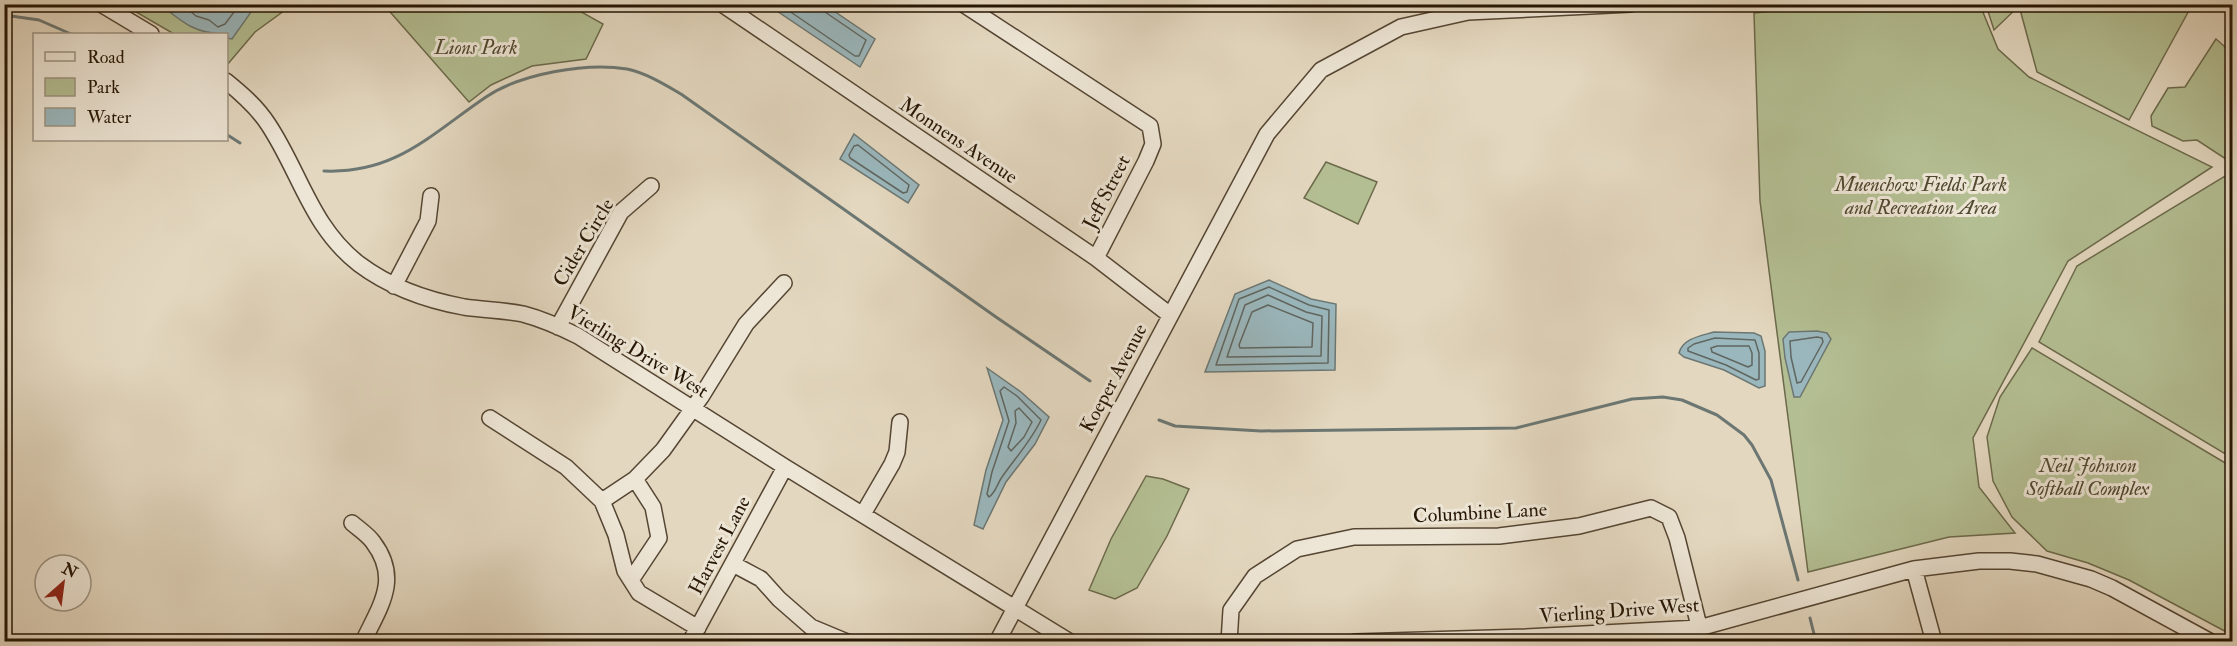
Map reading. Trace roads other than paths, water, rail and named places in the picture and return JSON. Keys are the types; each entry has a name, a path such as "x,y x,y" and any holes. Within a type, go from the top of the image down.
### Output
{"street":[{"path":"101,4 149,33"},
{"name":"Jeff Street","path":"963,4 1150,126 1153,144 1096,258"},
{"name":"Koeper Avenue","path":"997,642 1267,134 1321,70 1401,27 1468,12 1631,4"},
{"name":"Monnens Avenue","path":"728,6 1096,258 1170,315"},
{"name":"Vierling Drive West","path":"228,83 256,108 266,121 309,204 328,232 358,263 405,291 445,303 524,314 578,336 784,467 1070,642"},
{"name":"Cider Circle","path":"558,327 621,212 651,186"},
{"path":"394,286 428,221 431,196"},
{"path":"602,501 635,479 663,450 693,409 746,324 784,283"},
{"path":"490,418 566,467 602,501 616,536 625,571 639,593 694,635"},
{"path":"863,514 897,452 900,422"},
{"name":"Harvest Lane","path":"694,635 784,467"},
{"path":"631,580 659,538 653,507 635,479"},
{"name":"Columbine Lane","path":"1230,642 1231,610 1255,576 1296,549 1354,537 1499,536 1579,526 1652,508 1669,518 1677,538 1701,635"},
{"path":"352,523 373,541 388,571 385,596 363,642"},
{"name":"Vierling Drive West","path":"1355,642 1701,635 1914,569 1979,561 2010,561 2049,567 2112,588 2211,642"},
{"path":"733,564 761,579 779,599 811,627 847,642"},
{"path":"1914,569 1934,642"}],"water":[{"path":"161,5 256,5 232,39 228,38 228,33 198,30"},
{"path":"773,5 825,5 875,39 860,67 774,9"},
{"path":"854,134 919,185 908,203 840,159"},
{"path":"1269,280 1311,299 1336,304 1335,370 1205,372 1235,294"},
{"path":"1714,332 1754,333 1761,336 1765,351 1765,386 1759,388 1724,370 1684,357 1679,353 1688,341"},
{"path":"1789,332 1827,333 1831,339 1800,397 1794,397 1783,339"},
{"path":"987,368 1021,392 1049,417 1035,444 1006,482 983,529 974,525 986,470 1003,420"}],"waterway":[{"path":"4,15 39,20 69,33"},
{"path":"324,171 372,166 392,159 430,137 486,97 517,82 573,69 592,67 627,69 655,79 681,94 1090,381"},
{"path":"228,135 240,143"},
{"path":"1159,420 1175,426 1261,431 1516,428 1632,399 1663,397 1682,400 1717,415 1744,435 1752,445 1771,480 1798,580"},
{"path":"1810,618 1816,642"}],"park label":[{"name":"Lions Park","path":"476,47"},
{"name":"Muenchow Fields Park and Recreation Area","path":"1921,196"},
{"name":"Neil Johnson Softball Complex","path":"2088,476"}]}
